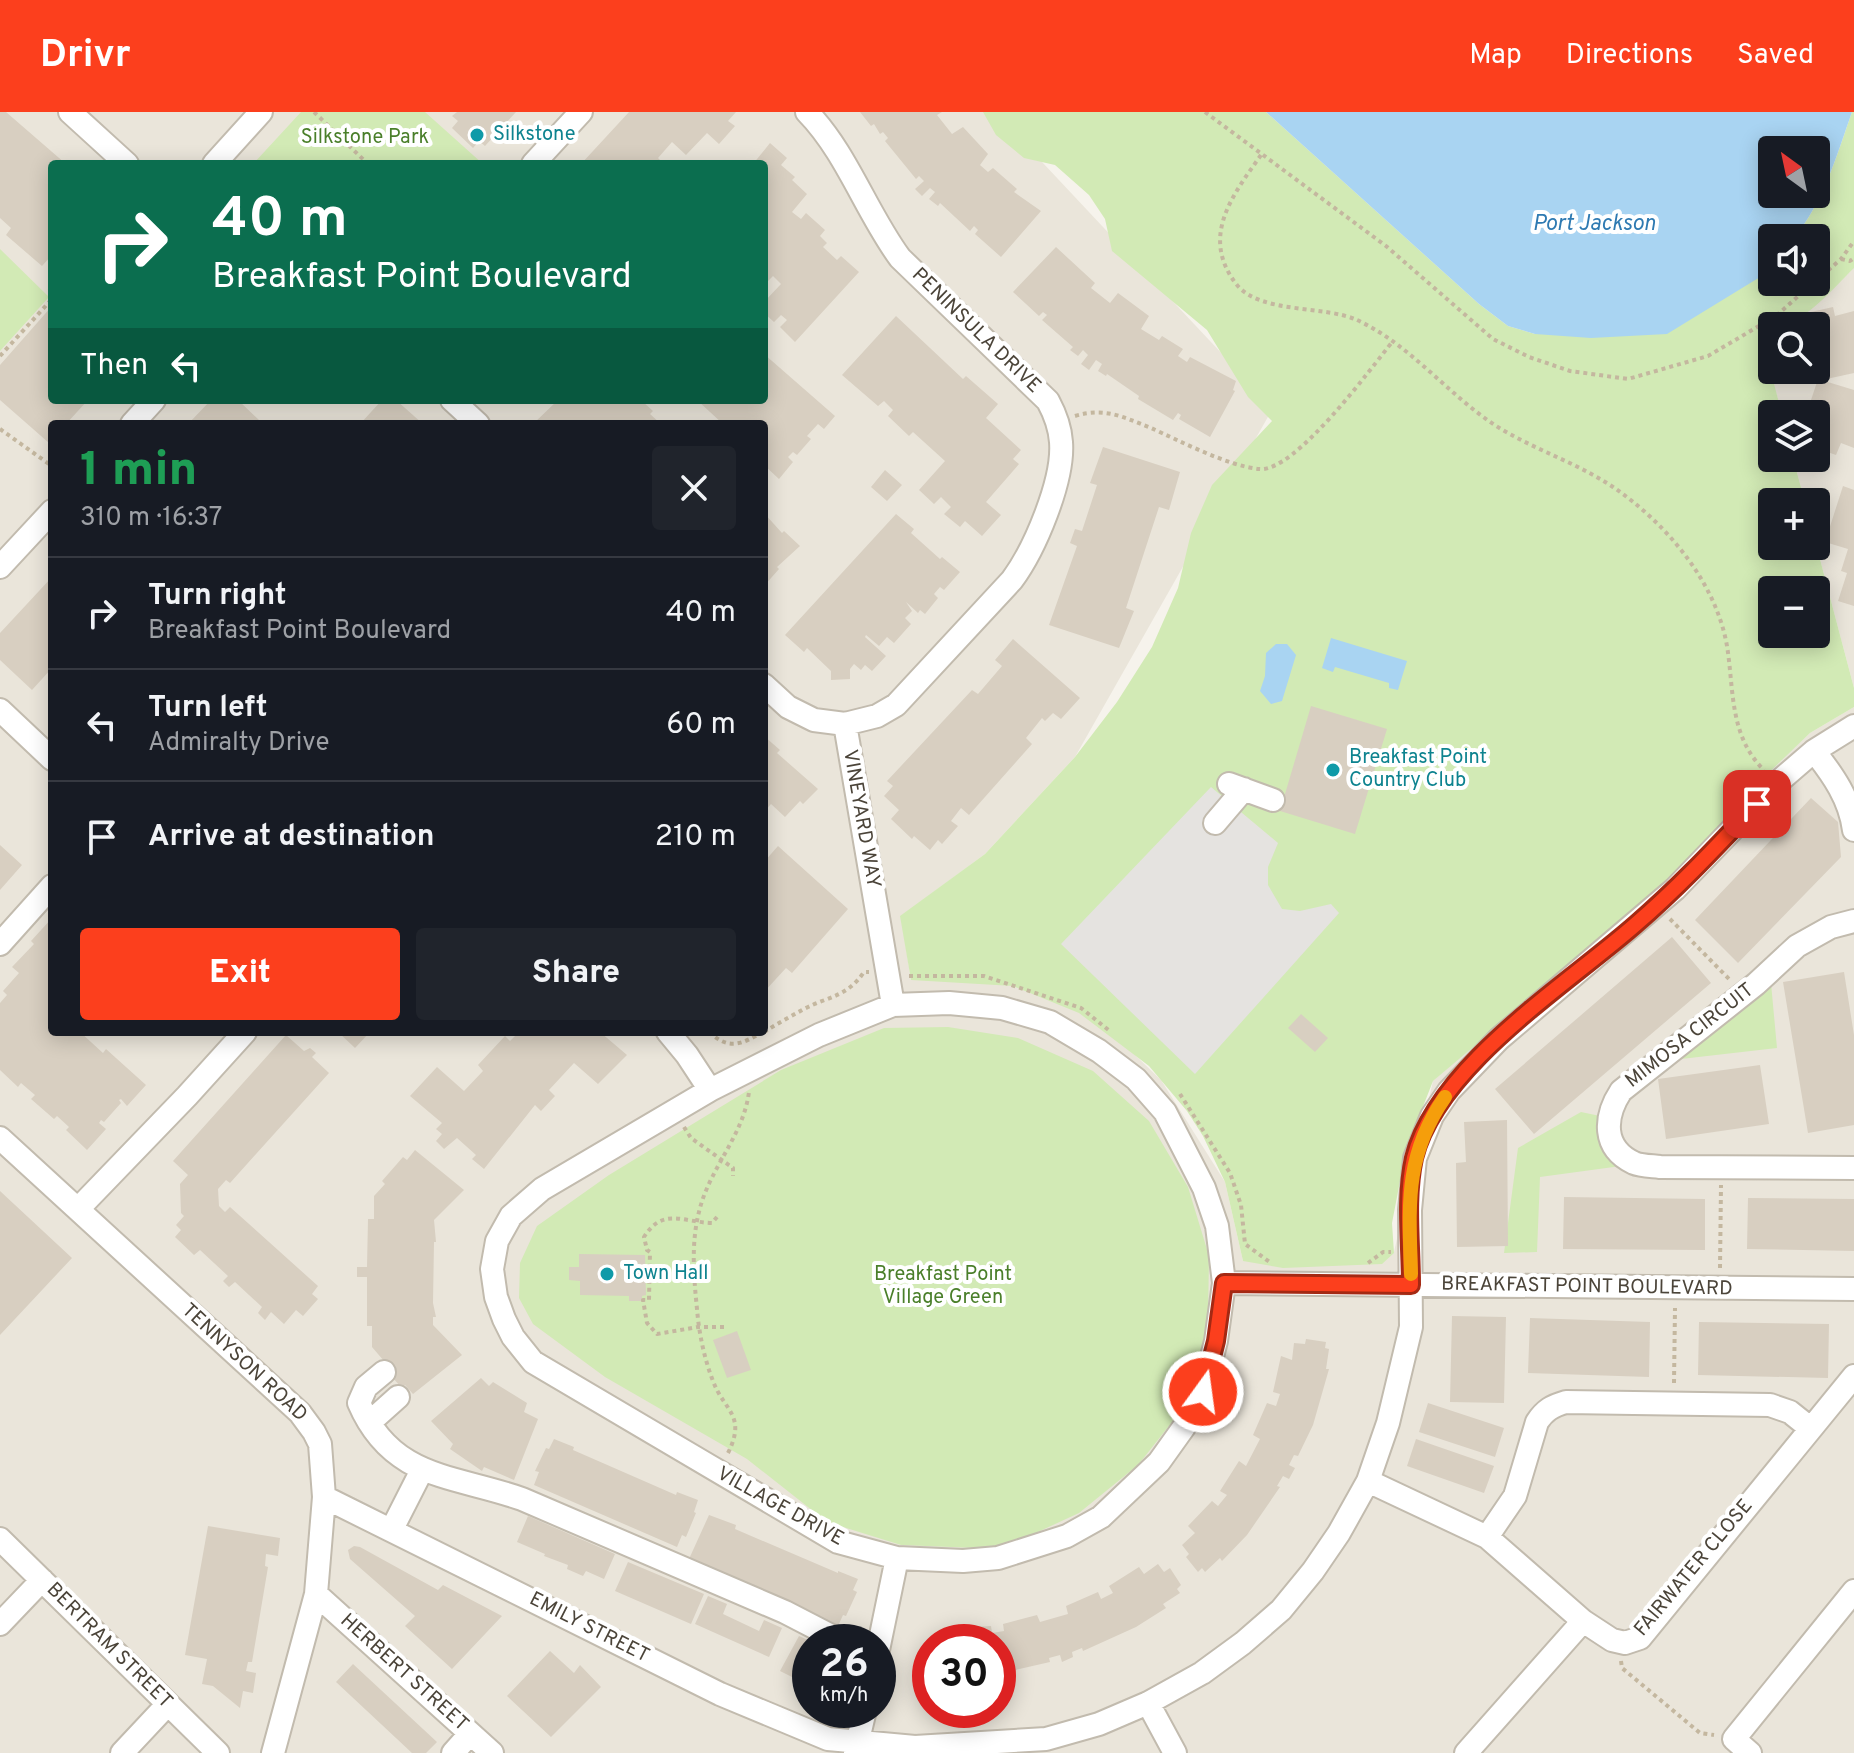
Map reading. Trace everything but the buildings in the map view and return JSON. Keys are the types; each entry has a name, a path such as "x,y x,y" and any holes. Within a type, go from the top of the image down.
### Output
{"street":[{"path":"70,112 123,160"},
{"path":"218,160 261,112"},
{"path":"537,160 581,112"},
{"name":"PENINSULA DRIVE","path":"819,116 883,235 900,258 1032,382 1048,401 1058,420 1061,460 1037,539 1012,580 896,705 877,716 845,724"},
{"path":"136,420 150,404"},
{"path":"456,404 474,420"},
{"path":"0,567 48,515"},
{"name":"VINEYARD WAY","path":"768,688 800,714 828,723 845,724 893,1005"},
{"path":"0,710 48,755"},
{"name":"EMILY STREET","path":"324,1497 720,1694 857,1748 981,1749 1046,1739 1099,1724 1148,1703 1202,1673 1281,1610 1331,1546 1368,1481 1388,1423 1411,1327 1410,1210 1415,1158 1432,1116 1449,1091 1508,1031 1657,905 1777,783 1814,751 1854,726"},
{"path":"1814,751 1836,780 1852,816 1854,830"},
{"path":"1215,823 1236,787 1273,800"},
{"path":"0,944 48,890"},
{"name":"MIMOSA CIRCUIT","path":"1854,921 1811,936 1743,995 1621,1091 1611,1105 1607,1122 1610,1137 1618,1151 1635,1164 1660,1167 1854,1168"},
{"name":"VILLAGE DRIVE","path":"949,1003 1002,1008 1050,1022 1099,1051 1136,1079 1165,1112 1204,1188 1217,1226 1224,1283 1216,1341 1203,1392 1184,1427 1159,1462 1101,1517 1067,1536 998,1558 963,1561 897,1558 838,1542 533,1362 513,1337 496,1297 492,1269 497,1241 511,1216 542,1189 752,1068 819,1035 893,1005 949,1003"},
{"path":"78,1209 241,1036"},
{"path":"671,1036 710,1090"},
{"name":"TENNYSON ROAD","path":"0,1138 307,1421 320,1444 324,1497 316,1594 273,1753"},
{"name":"BREAKFAST POINT BOULEVARD","path":"1224,1283 1854,1289"},
{"path":"384,1372 360,1396 359,1403 392,1450 422,1470 487,1486 522,1499 808,1624"},
{"name":"FAIRWATER CLOSE","path":"1368,1481 1487,1537 1583,1621 1612,1640 1621,1642 1640,1638 1854,1376"},
{"path":"370,1422 398,1397"},
{"path":"1487,1537 1515,1496 1537,1422 1554,1405 1566,1402 1770,1405 1790,1412 1810,1428"},
{"path":"392,1529 422,1470"},
{"name":"BERTRAM STREET","path":"0,1539 218,1753"},
{"path":"883,1624 897,1558"},
{"path":"0,1624 42,1580"},
{"path":"1742,1746 1854,1591"},
{"name":"HERBERT STREET","path":"316,1594 492,1753"},
{"path":"1466,1753 1583,1621"},
{"path":"1148,1703 1175,1753"},
{"path":"122,1753 167,1705"},
{"path":"857,1748 861,1728"},
{"path":"453,1753 470,1734"}],"path":[{"path":"314,112 364,160"},
{"path":"1205,112 1386,246 1493,339 1529,357 1570,371 1628,379 1674,368 1708,356 1740,339 1776,316 1798,296"},
{"path":"1261,155 1226,207 1221,226 1221,247 1239,287 1264,301 1341,313 1393,341 1457,396 1501,428 1581,466 1655,521 1684,554 1720,618 1727,647 1734,713 1743,740 1759,765 1777,783"},
{"path":"1830,268 1854,241"},
{"path":"1841,259 1850,261 1854,258"},
{"path":"0,356 48,303"},
{"path":"1058,420 1084,413 1110,411 1227,460 1266,469 1298,450 1326,423 1393,341"},
{"path":"0,429 48,463"},
{"path":"1657,905 1743,995"},
{"path":"768,1030 807,1007 846,992 855,986 864,972 984,976 1081,1008 1114,1034"},
{"path":"713,1036 719,1042 741,1045 757,1036"},
{"path":"717,1473 736,1436 730,1409 713,1384 698,1327 693,1270 697,1222 705,1192 738,1132 747,1106 752,1068"},
{"path":"1173,1088 1184,1099 1230,1173 1241,1205 1245,1244 1271,1263"},
{"path":"673,1111 691,1138 733,1168 733,1176"},
{"path":"1720,1268 1721,1167"},
{"path":"717,1217 712,1223 675,1217 659,1220 651,1227 644,1237 650,1252 649,1300 643,1300 647,1323 657,1334 698,1327 724,1327"},
{"path":"1366,1264 1383,1252 1411,1253"},
{"path":"1674,1398 1675,1288"},
{"path":"1621,1642 1622,1668 1700,1733 1742,1746"}],"shaded area":[{"path":"0,112 995,112 1273,408 1075,757 985,854 901,916 911,980 973,975 1081,1003 1161,1080 1225,1182 1243,1261 1394,1252 1433,1081 1810,733 1854,707 1854,1753 0,1753"},
{"path":"1854,266 1854,688 1830,597 1830,576 1824,576 1820,560 1830,560 1830,488 1801,488 1797,472 1830,472 1830,400 1778,400 1774,384 1830,384 1830,312 1799,312 1818,296 1830,296 1830,286"},
{"path":"1211,787 1278,843 1268,867 1268,885 1282,909 1300,911 1331,904 1339,913 1195,1074 1061,944"}],"green space":[{"name":"Silkstone Park","path":"301,112 425,112 479,160 257,160"},
{"path":"983,112 1266,112 1479,304 1508,326 1535,334 1758,276 1758,296 1827,296 1807,312 1758,312 1758,384 1774,384 1778,400 1758,400 1758,472 1797,472 1801,488 1758,488 1758,560 1820,560 1824,576 1758,576 1758,648 1830,648 1830,597 1854,688 1854,707 1810,733 1758,783 1666,884 1433,1081 1406,1150 1392,1223 1394,1253 1382,1264 1283,1268 1243,1261 1225,1182 1203,1136 1187,1111 1149,1066 1079,1013 1013,986 911,980 900,916 985,854 1075,757 1117,702 1152,647 1178,588 1191,533 1212,485 1272,421 1248,397 1207,330 1112,251 1105,219 1089,195 1055,165 1024,158 996,135"},
{"path":"1852,112 1854,112 1854,268 1830,293 1830,224 1804,224 1814,208 1830,208 1830,173"},
{"path":"0,249 48,298 0,351"},
{"path":"1771,983 1777,1048 1681,1059"},
{"name":"Breakfast Point Village Green","path":"948,1027 1018,1038 1093,1071 1149,1121 1188,1187 1209,1256 1208,1322 1188,1402 1138,1465 1079,1513 1001,1549 901,1545 827,1522 747,1459 605,1377 533,1324 519,1298 520,1263 537,1226 609,1175 781,1070 884,1028"},
{"path":"1581,1112 1600,1116 1621,1166 1540,1177 1537,1252 1504,1253 1518,1148"}],"water":[{"name":"Port Jackson","path":"1266,112 1852,112 1830,172 1830,136 1758,136 1758,208 1813,208 1804,224 1758,224 1758,278 1667,334 1591,338 1535,334 1508,326 1479,304"},
{"path":"1331,638 1407,661 1398,690 1389,688 1389,683 1335,667 1333,672 1322,668"},
{"path":"1276,644 1287,644 1296,655 1282,701 1271,704 1260,691 1265,676 1266,653"}],"slow traffic":[{"path":"1411,1274 1410,1210 1415,1158 1432,1116 1445,1097"}],"place":[{"name":"Silkstone","path":"477,135"},
{"name":"Breakfast Point Country Club","path":"1333,770"},
{"name":"Town Hall","path":"607,1274"}],"route":[{"path":"1203,1392 1216,1341 1224,1283 1411,1285 1410,1210 1415,1158 1432,1116 1449,1091 1499,1039 1675,889 1757,804"}]}
